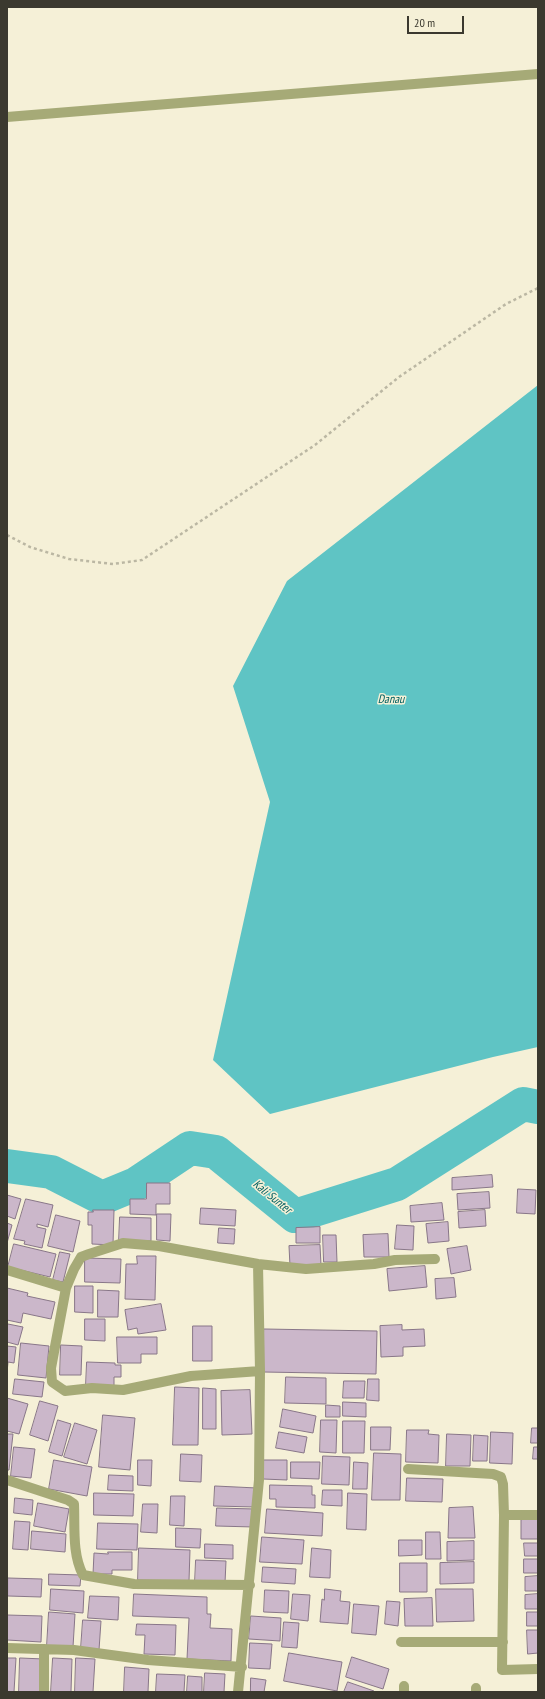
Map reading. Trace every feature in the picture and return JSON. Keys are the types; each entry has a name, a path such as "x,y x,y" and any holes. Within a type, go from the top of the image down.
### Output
{"street":[{"path":"7,117 538,74"},
{"path":"260,1371 191,1376 123,1390 92,1388 65,1391 52,1382 51,1368 66,1288 81,1257 123,1243 159,1246 258,1264 306,1269 374,1264 395,1260 435,1259"},
{"path":"238,1692 242,1666 259,1480 260,1371 258,1264"},
{"path":"7,1270 66,1288"},
{"path":"408,1469 493,1474 501,1477 503,1484 504,1516 502,1670 538,1668"},
{"path":"7,1480 68,1500 74,1504 76,1554 78,1566 83,1575 134,1584 250,1585"},
{"path":"504,1516 538,1515"},
{"path":"401,1642 503,1642"},
{"path":"7,1648 74,1650 148,1660 242,1666"},
{"path":"44,1649 44,1692"}],"path":[{"path":"7,535 30,547 68,559 113,564 142,560 315,445 399,377 506,304 538,288"}],"water":[{"name":"Danau","path":"538,385 538,1047 493,1057 270,1114 213,1060 270,802 233,686 287,581"}],"building":[{"path":"492,1175 493,1187 452,1190 452,1178"},
{"path":"147,1183 170,1183 170,1204 156,1204 156,1215 130,1214 130,1199 146,1199"},
{"path":"518,1189 536,1190 535,1214 517,1213"},
{"path":"489,1192 490,1208 458,1210 457,1194"},
{"path":"7,1195 21,1199 15,1219 7,1216"},
{"path":"26,1199 53,1205 48,1227 37,1224 37,1227 46,1229 42,1248 24,1244 25,1241 14,1239"},
{"path":"442,1203 444,1220 411,1222 410,1206"},
{"path":"201,1208 236,1210 235,1226 200,1224"},
{"path":"93,1210 114,1210 113,1245 92,1244 92,1225 88,1225 88,1212 93,1212"},
{"path":"485,1210 486,1226 459,1228 458,1212"},
{"path":"157,1214 171,1214 170,1241 157,1240"},
{"path":"56,1215 80,1221 73,1252 48,1246"},
{"path":"120,1217 151,1218 151,1241 119,1241"},
{"path":"448,1222 449,1241 428,1243 426,1224"},
{"path":"7,1223 12,1225 7,1243"},
{"path":"397,1225 414,1226 413,1250 395,1249"},
{"path":"320,1227 320,1243 296,1243 296,1228"},
{"path":"219,1228 235,1229 234,1244 218,1243"},
{"path":"388,1234 389,1257 364,1257 363,1235"},
{"path":"323,1235 336,1235 337,1262 324,1262"},
{"path":"14,1244 56,1254 50,1277 8,1267"},
{"path":"320,1245 321,1265 290,1266 289,1246"},
{"path":"467,1246 471,1270 451,1274 447,1249"},
{"path":"60,1252 70,1254 63,1282 53,1280"},
{"path":"137,1256 156,1256 155,1300 125,1299 126,1264 137,1264"},
{"path":"85,1258 121,1259 120,1283 85,1282"},
{"path":"425,1266 427,1287 389,1291 387,1269"},
{"path":"454,1278 456,1297 436,1299 435,1279"},
{"path":"75,1286 93,1286 93,1313 75,1312"},
{"path":"7,1288 28,1293 27,1296 55,1302 51,1319 23,1313 21,1323 7,1320"},
{"path":"98,1290 119,1291 118,1317 98,1317"},
{"path":"161,1304 166,1330 138,1334 137,1328 128,1330 125,1310"},
{"path":"85,1319 105,1319 105,1341 85,1340"},
{"path":"8,1324 23,1327 18,1345 7,1342"},
{"path":"402,1325 402,1330 424,1329 425,1346 403,1347 403,1356 381,1357 380,1326"},
{"path":"193,1326 212,1326 212,1361 193,1361"},
{"path":"264,1329 377,1331 376,1374 263,1372"},
{"path":"117,1337 157,1337 157,1354 141,1354 141,1363 118,1363"},
{"path":"21,1343 49,1346 46,1378 18,1375"},
{"path":"61,1345 82,1346 81,1375 60,1375"},
{"path":"7,1346 16,1347 14,1363 8,1362 7,1373"},
{"path":"87,1362 115,1363 115,1365 121,1365 121,1377 114,1377 114,1386 86,1385"},
{"path":"286,1377 326,1378 326,1404 285,1403"},
{"path":"15,1379 44,1382 42,1397 13,1394"},
{"path":"368,1379 379,1379 379,1401 367,1400"},
{"path":"344,1381 365,1381 364,1398 343,1398"},
{"path":"175,1387 199,1388 198,1445 173,1445"},
{"path":"203,1388 216,1389 216,1429 203,1429"},
{"path":"250,1390 252,1434 222,1435 221,1391"},
{"path":"7,1398 28,1404 19,1434 7,1431"},
{"path":"40,1401 58,1406 48,1441 30,1435"},
{"path":"343,1402 366,1403 366,1417 343,1416"},
{"path":"326,1405 340,1406 340,1417 326,1417"},
{"path":"283,1409 316,1416 313,1433 280,1427"},
{"path":"103,1415 135,1418 130,1470 99,1467"},
{"path":"58,1420 71,1424 62,1456 49,1452"},
{"path":"321,1420 337,1420 336,1453 320,1452"},
{"path":"343,1421 365,1421 364,1453 343,1453"},
{"path":"75,1423 97,1430 87,1464 64,1457"},
{"path":"371,1427 391,1427 390,1450 371,1450"},
{"path":"532,1428 538,1428 538,1443 531,1443"},
{"path":"407,1430 429,1430 428,1434 439,1435 438,1463 406,1462"},
{"path":"279,1432 307,1437 304,1453 276,1448"},
{"path":"491,1432 513,1433 512,1464 490,1463"},
{"path":"7,1434 13,1434 9,1470 7,1470"},
{"path":"447,1434 471,1435 470,1466 446,1466"},
{"path":"474,1435 488,1436 487,1461 473,1461"},
{"path":"14,1447 35,1449 31,1478 11,1476"},
{"path":"534,1447 538,1447 538,1459 533,1459"},
{"path":"374,1453 401,1454 400,1500 372,1500"},
{"path":"181,1454 202,1455 201,1482 180,1481"},
{"path":"323,1456 350,1457 349,1485 322,1484"},
{"path":"54,1460 92,1467 87,1496 49,1489"},
{"path":"138,1460 152,1460 151,1486 138,1485"},
{"path":"263,1460 287,1460 287,1480 263,1479"},
{"path":"291,1462 320,1462 319,1479 291,1478"},
{"path":"354,1462 368,1463 367,1489 353,1489"},
{"path":"109,1475 133,1476 133,1491 108,1490"},
{"path":"407,1478 443,1479 442,1502 406,1501"},
{"path":"270,1485 312,1486 312,1495 315,1495 315,1508 276,1507 276,1499 270,1499"},
{"path":"215,1486 257,1488 256,1507 214,1506"},
{"path":"323,1490 342,1490 342,1506 322,1505"},
{"path":"94,1493 134,1494 133,1516 94,1515"},
{"path":"348,1493 367,1494 366,1530 347,1529"},
{"path":"171,1496 185,1496 184,1526 170,1525"},
{"path":"15,1498 33,1500 32,1515 14,1513"},
{"path":"38,1503 69,1509 65,1532 34,1526"},
{"path":"143,1504 158,1504 157,1533 141,1532"},
{"path":"473,1507 475,1538 448,1538 449,1508"},
{"path":"217,1508 255,1509 254,1527 216,1526"},
{"path":"267,1509 323,1513 322,1536 265,1533"},
{"path":"538,1519 538,1539 521,1539 521,1520"},
{"path":"15,1521 30,1522 28,1550 13,1549"},
{"path":"98,1523 138,1524 137,1550 97,1549"},
{"path":"176,1528 201,1529 200,1548 176,1547"},
{"path":"32,1531 66,1534 65,1552 31,1549"},
{"path":"426,1532 440,1532 441,1559 426,1559"},
{"path":"262,1537 304,1540 302,1564 260,1562"},
{"path":"399,1540 422,1540 422,1555 399,1556"},
{"path":"474,1541 474,1560 447,1561 447,1542"},
{"path":"524,1543 538,1543 538,1556 525,1556"},
{"path":"205,1544 233,1545 233,1559 205,1558"},
{"path":"139,1548 190,1550 189,1581 138,1580"},
{"path":"312,1548 331,1550 330,1578 310,1577"},
{"path":"108,1552 132,1552 132,1570 112,1570 112,1574 93,1574 94,1553 108,1554"},
{"path":"524,1559 538,1559 538,1573 524,1573"},
{"path":"196,1560 226,1561 225,1583 195,1582"},
{"path":"474,1562 474,1583 440,1584 440,1563"},
{"path":"400,1563 427,1563 427,1592 400,1592"},
{"path":"263,1567 296,1569 295,1584 262,1582"},
{"path":"49,1574 81,1575 80,1586 49,1585"},
{"path":"538,1576 538,1591 525,1591 525,1577"},
{"path":"8,1578 42,1579 41,1597 8,1596"},
{"path":"51,1589 84,1591 83,1613 50,1610"},
{"path":"325,1589 341,1591 340,1601 350,1602 348,1624 320,1622 322,1599 324,1600"},
{"path":"436,1589 473,1589 474,1621 437,1622"},
{"path":"265,1590 289,1591 288,1613 264,1612"},
{"path":"134,1594 207,1597 207,1614 211,1614 210,1628 232,1629 231,1661 187,1659 189,1618 133,1616"},
{"path":"293,1594 310,1595 308,1621 291,1619"},
{"path":"538,1594 538,1609 525,1609 525,1595"},
{"path":"90,1596 119,1597 118,1620 88,1618"},
{"path":"432,1598 433,1626 405,1626 404,1599"},
{"path":"387,1601 400,1602 398,1626 385,1624"},
{"path":"354,1604 379,1606 376,1635 352,1633"},
{"path":"49,1612 75,1614 73,1647 47,1646"},
{"path":"527,1612 538,1612 538,1626 527,1626"},
{"path":"7,1615 42,1616 41,1642 7,1640"},
{"path":"251,1616 281,1618 280,1641 249,1639"},
{"path":"83,1620 101,1621 99,1650 81,1648"},
{"path":"284,1622 299,1623 297,1648 282,1647"},
{"path":"137,1624 176,1625 175,1655 144,1654 145,1635 136,1635"},
{"path":"527,1630 538,1630 538,1653 528,1654"},
{"path":"250,1643 272,1644 270,1669 249,1668"},
{"path":"289,1653 342,1662 337,1691 284,1681"},
{"path":"352,1657 389,1669 383,1689 346,1677"},
{"path":"7,1658 16,1658 14,1692 7,1692"},
{"path":"20,1658 44,1659 42,1692 19,1692"},
{"path":"53,1658 72,1659 71,1692 51,1692"},
{"path":"76,1658 95,1659 93,1692 75,1692"},
{"path":"125,1667 149,1669 148,1692 124,1692"},
{"path":"205,1673 225,1674 224,1692 204,1692"},
{"path":"157,1674 185,1675 184,1692 156,1692"},
{"path":"188,1676 202,1677 202,1692 187,1692"},
{"path":"251,1678 266,1680 264,1692 250,1692"},
{"path":"348,1682 374,1691 344,1692"}],"waterway":[{"name":"Kali Sunter","path":"7,1166 51,1172 102,1198 136,1184 190,1148 216,1152 295,1216 397,1184 523,1104 538,1107"}]}
